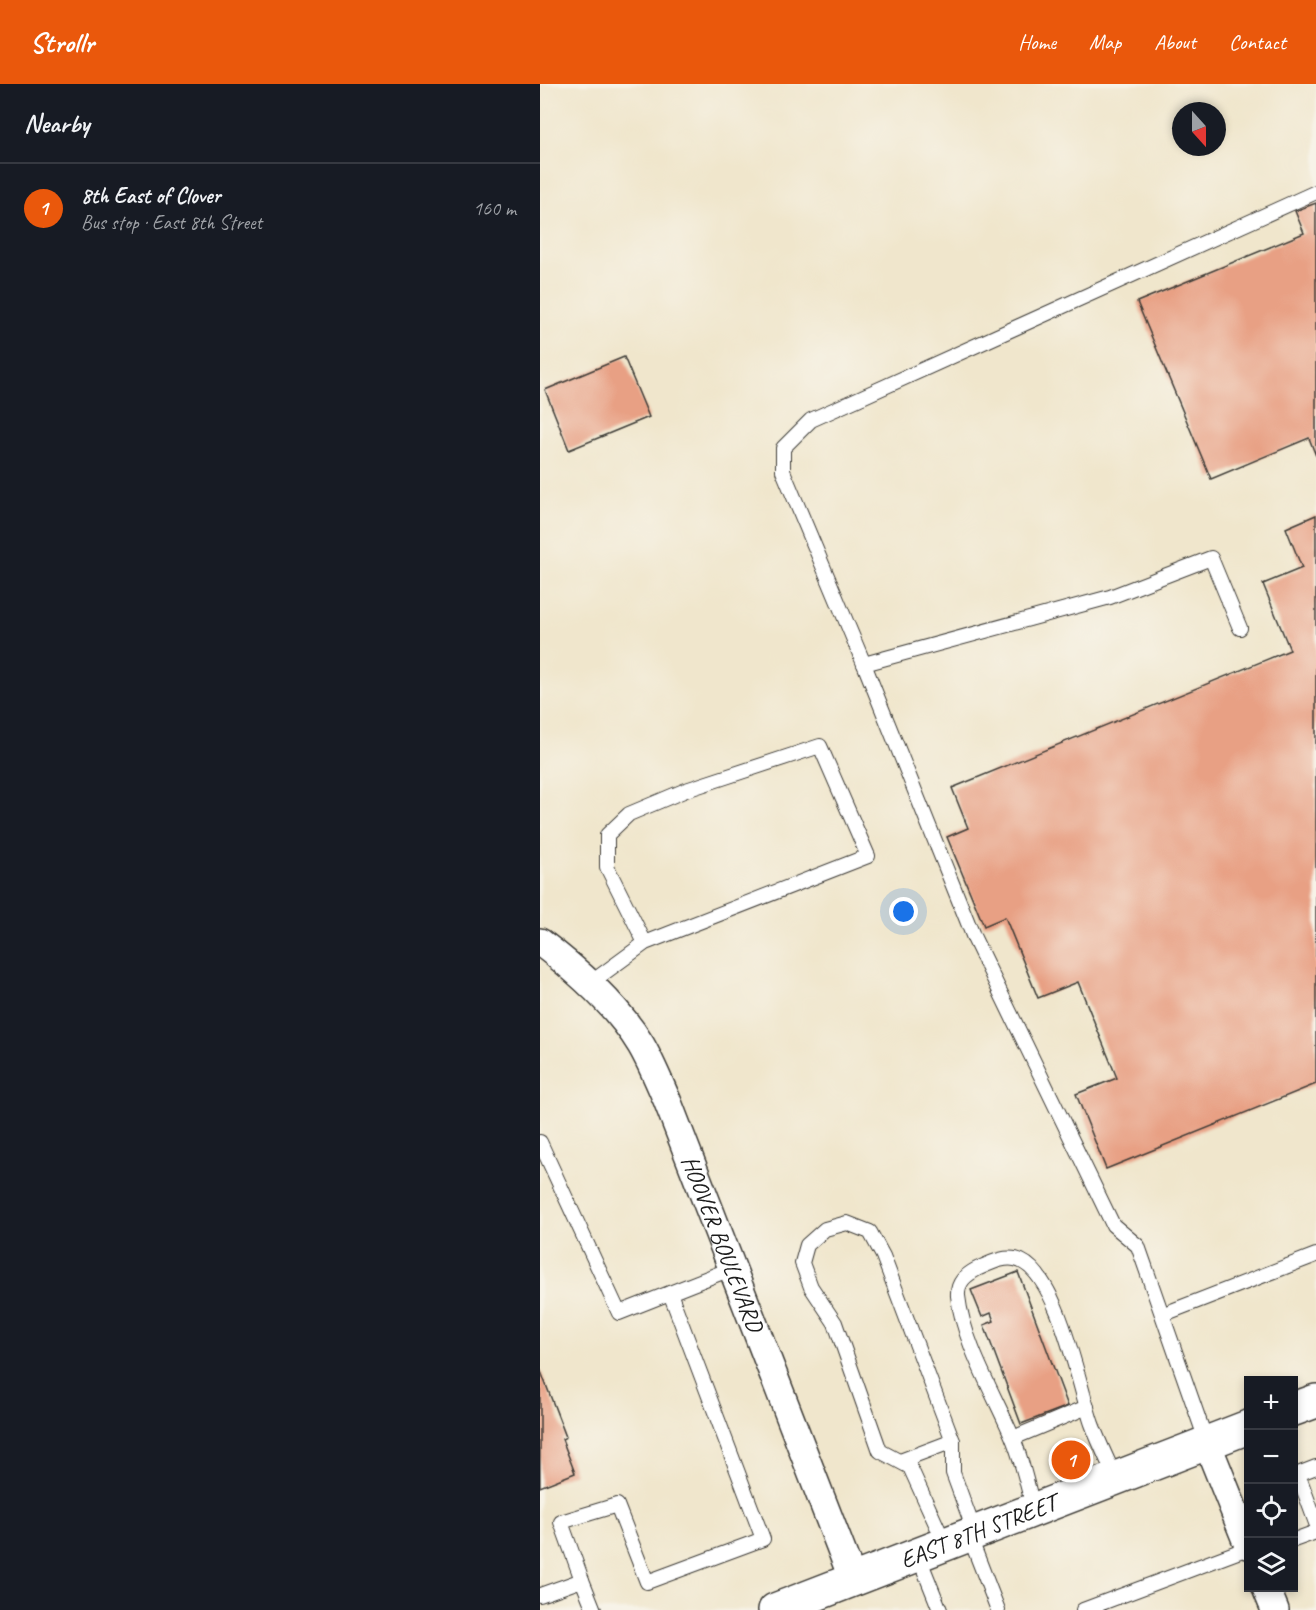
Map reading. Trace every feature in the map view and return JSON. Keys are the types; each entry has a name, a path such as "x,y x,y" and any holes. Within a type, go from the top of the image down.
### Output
{"main road":[{"path":"1298,1407 1316,1401"},
{"name":"EAST 8TH STREET","path":"775,1610 1244,1429"}],"street":[{"name":"HOOVER BOULEVARD","path":"540,942 589,984 641,1044 668,1100 853,1580"},
{"path":"1208,1443 1245,1538"},
{"path":"1268,1592 1275,1610"}],"lane":[{"path":"1208,1443 1138,1246 1113,1225 974,938 864,664 783,471 783,448 811,420 1316,192"},
{"path":"864,664 1110,597 1211,558 1240,628"},
{"path":"589,984 645,944 868,856 820,746 686,790 629,814 607,835 607,867 645,944"},
{"path":"540,1142 619,1312 732,1268"},
{"path":"940,1610 952,1542 953,1441 883,1256 870,1232 847,1223 825,1230 807,1245 802,1263 811,1287 835,1323 880,1451 910,1467 952,1542 998,1610"},
{"path":"1164,1314 1316,1255"},
{"path":"1034,1510 1012,1438 966,1328 958,1294 960,1284 967,1275 997,1260 1012,1258 1022,1261 1043,1286 1066,1335 1087,1407 1116,1479"},
{"path":"594,1610 561,1522 617,1505 648,1582 763,1539 670,1293"},
{"path":"1012,1438 1087,1407"},
{"path":"900,1461 953,1441"},
{"path":"1316,1467 1298,1474 1316,1523"},
{"path":"1298,1538 1316,1532"},
{"path":"1083,1610 1244,1548"},
{"path":"540,1595 582,1580"}],"building":[{"path":"1316,203 1316,456 1309,438 1211,479 1137,302 1304,233 1295,211"},
{"path":"624,357 649,417 569,450 545,390"},
{"path":"1316,515 1316,1084 1106,1169 1076,1094 1117,1078 1078,982 1038,998 1005,917 984,926 947,837 968,828 952,788 1290,650 1263,584 1302,568 1286,528"},
{"path":"1018,1272 1068,1406 1021,1424 984,1325 994,1321 991,1313 982,1317 971,1290"},
{"path":"540,1369 566,1437 562,1439 575,1473 540,1487"}],"place":[{"name":"8th East of Clover","path":"1071,1460"}]}
